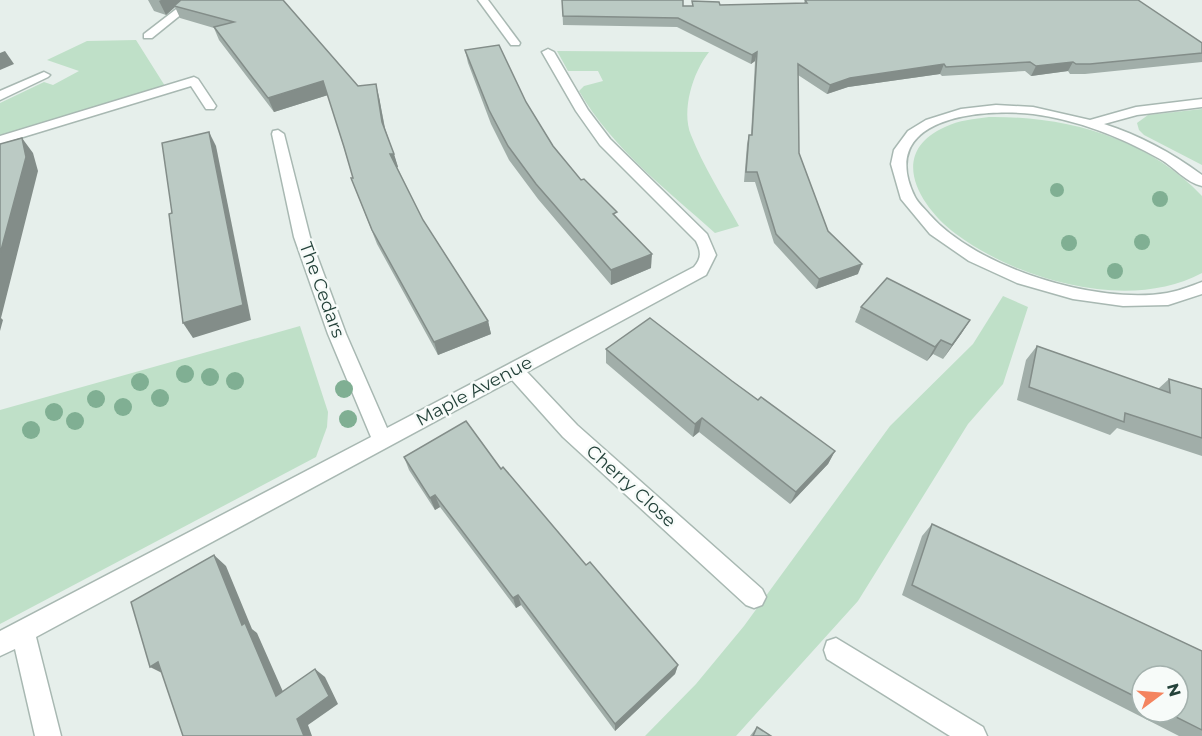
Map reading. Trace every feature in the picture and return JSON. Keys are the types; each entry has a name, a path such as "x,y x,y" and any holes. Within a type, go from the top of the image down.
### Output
{"street":[{"path":"148,36 194,0"},
{"path":"483,0 515,44"},
{"name":"Maple Avenue","path":"0,644 700,271 709,261 709,250 702,238 638,177 600,135 582,111 548,52"},
{"path":"0,96 44,75"},
{"path":"0,140 194,81 210,106"},
{"path":"1092,123 1136,111 1202,103"},
{"path":"1199,294 1146,301 1105,300 1053,290 1006,273 965,252 937,232 914,207 900,182 898,161 904,145 918,130 943,117 971,111 1014,109 1092,123 1129,137 1160,152 1202,182"},
{"name":"The Cedars","path":"278,134 302,237 337,334 382,440"},
{"name":"Cherry Close","path":"514,370 570,431 754,597"},
{"path":"23,632 48,736"},
{"path":"836,650 974,736"}],"green space":[{"path":"136,40 165,86 0,135 0,103 44,82 53,85 79,71 47,60 87,41"},
{"path":"557,51 709,52 698,70 690,92 688,125 701,158 739,226 715,233 641,167 607,131 579,91 584,86 603,81 598,71 568,71"},
{"path":"1202,109 1202,165 1144,135 1137,123 1148,115"},
{"path":"989,117 1047,121 1104,134 1131,145 1180,176 1202,196 1202,273 1173,284 1142,290 1109,290 1076,286 1011,265 982,251 956,234 931,209 921,195 915,180 913,165 917,151 927,138 961,121"},
{"path":"1003,296 1028,307 1003,384 968,424 858,601 736,736 645,736 696,684 744,626 890,426 973,344"},
{"path":"300,326 328,412 327,427 316,457 0,624 0,410"}],"building":[{"path":"181,0 283,0 358,86 376,84 382,122 394,154 390,154 423,220 488,321 434,342 372,230 351,178 353,178 323,81 268,98 214,27 234,22 174,6"},
{"path":"562,0 683,0 683,6 693,6 692,1 719,2 720,5 807,3 805,0 1138,0 1202,43 1202,53 1090,64 1073,62 1036,66 1030,62 946,67 944,64 850,78 830,85 798,64 799,153 828,231 862,264 819,279 776,234 757,172 746,172 749,135 752,135 757,52 752,55 678,18 563,16"},
{"path":"499,45 526,102 553,146 581,180 584,179 617,212 613,214 652,254 611,270 536,184 508,146 489,110 465,50"},
{"path":"209,132 243,305 183,323 169,214 172,213 162,143"},
{"path":"22,138 26,157 0,254 0,144"},
{"path":"887,278 970,320 952,345 941,340 935,347 861,307"},
{"path":"650,318 758,400 761,397 835,451 796,492 702,418 695,424 606,349"},
{"path":"1037,346 1170,393 1169,379 1202,389 1202,438 1125,413 1124,422 1029,387"},
{"path":"466,421 501,469 503,467 586,565 590,562 678,665 615,724 518,595 513,598 435,495 430,498 404,457"},
{"path":"932,524 1202,651 1202,730 1190,724 1190,664 1130,664 1130,694 912,585"},
{"path":"214,555 242,625 245,623 276,696 315,669 329,696 297,719 304,736 183,736 158,662 150,667 131,602"},
{"path":"757,727 771,736 753,736"}]}
